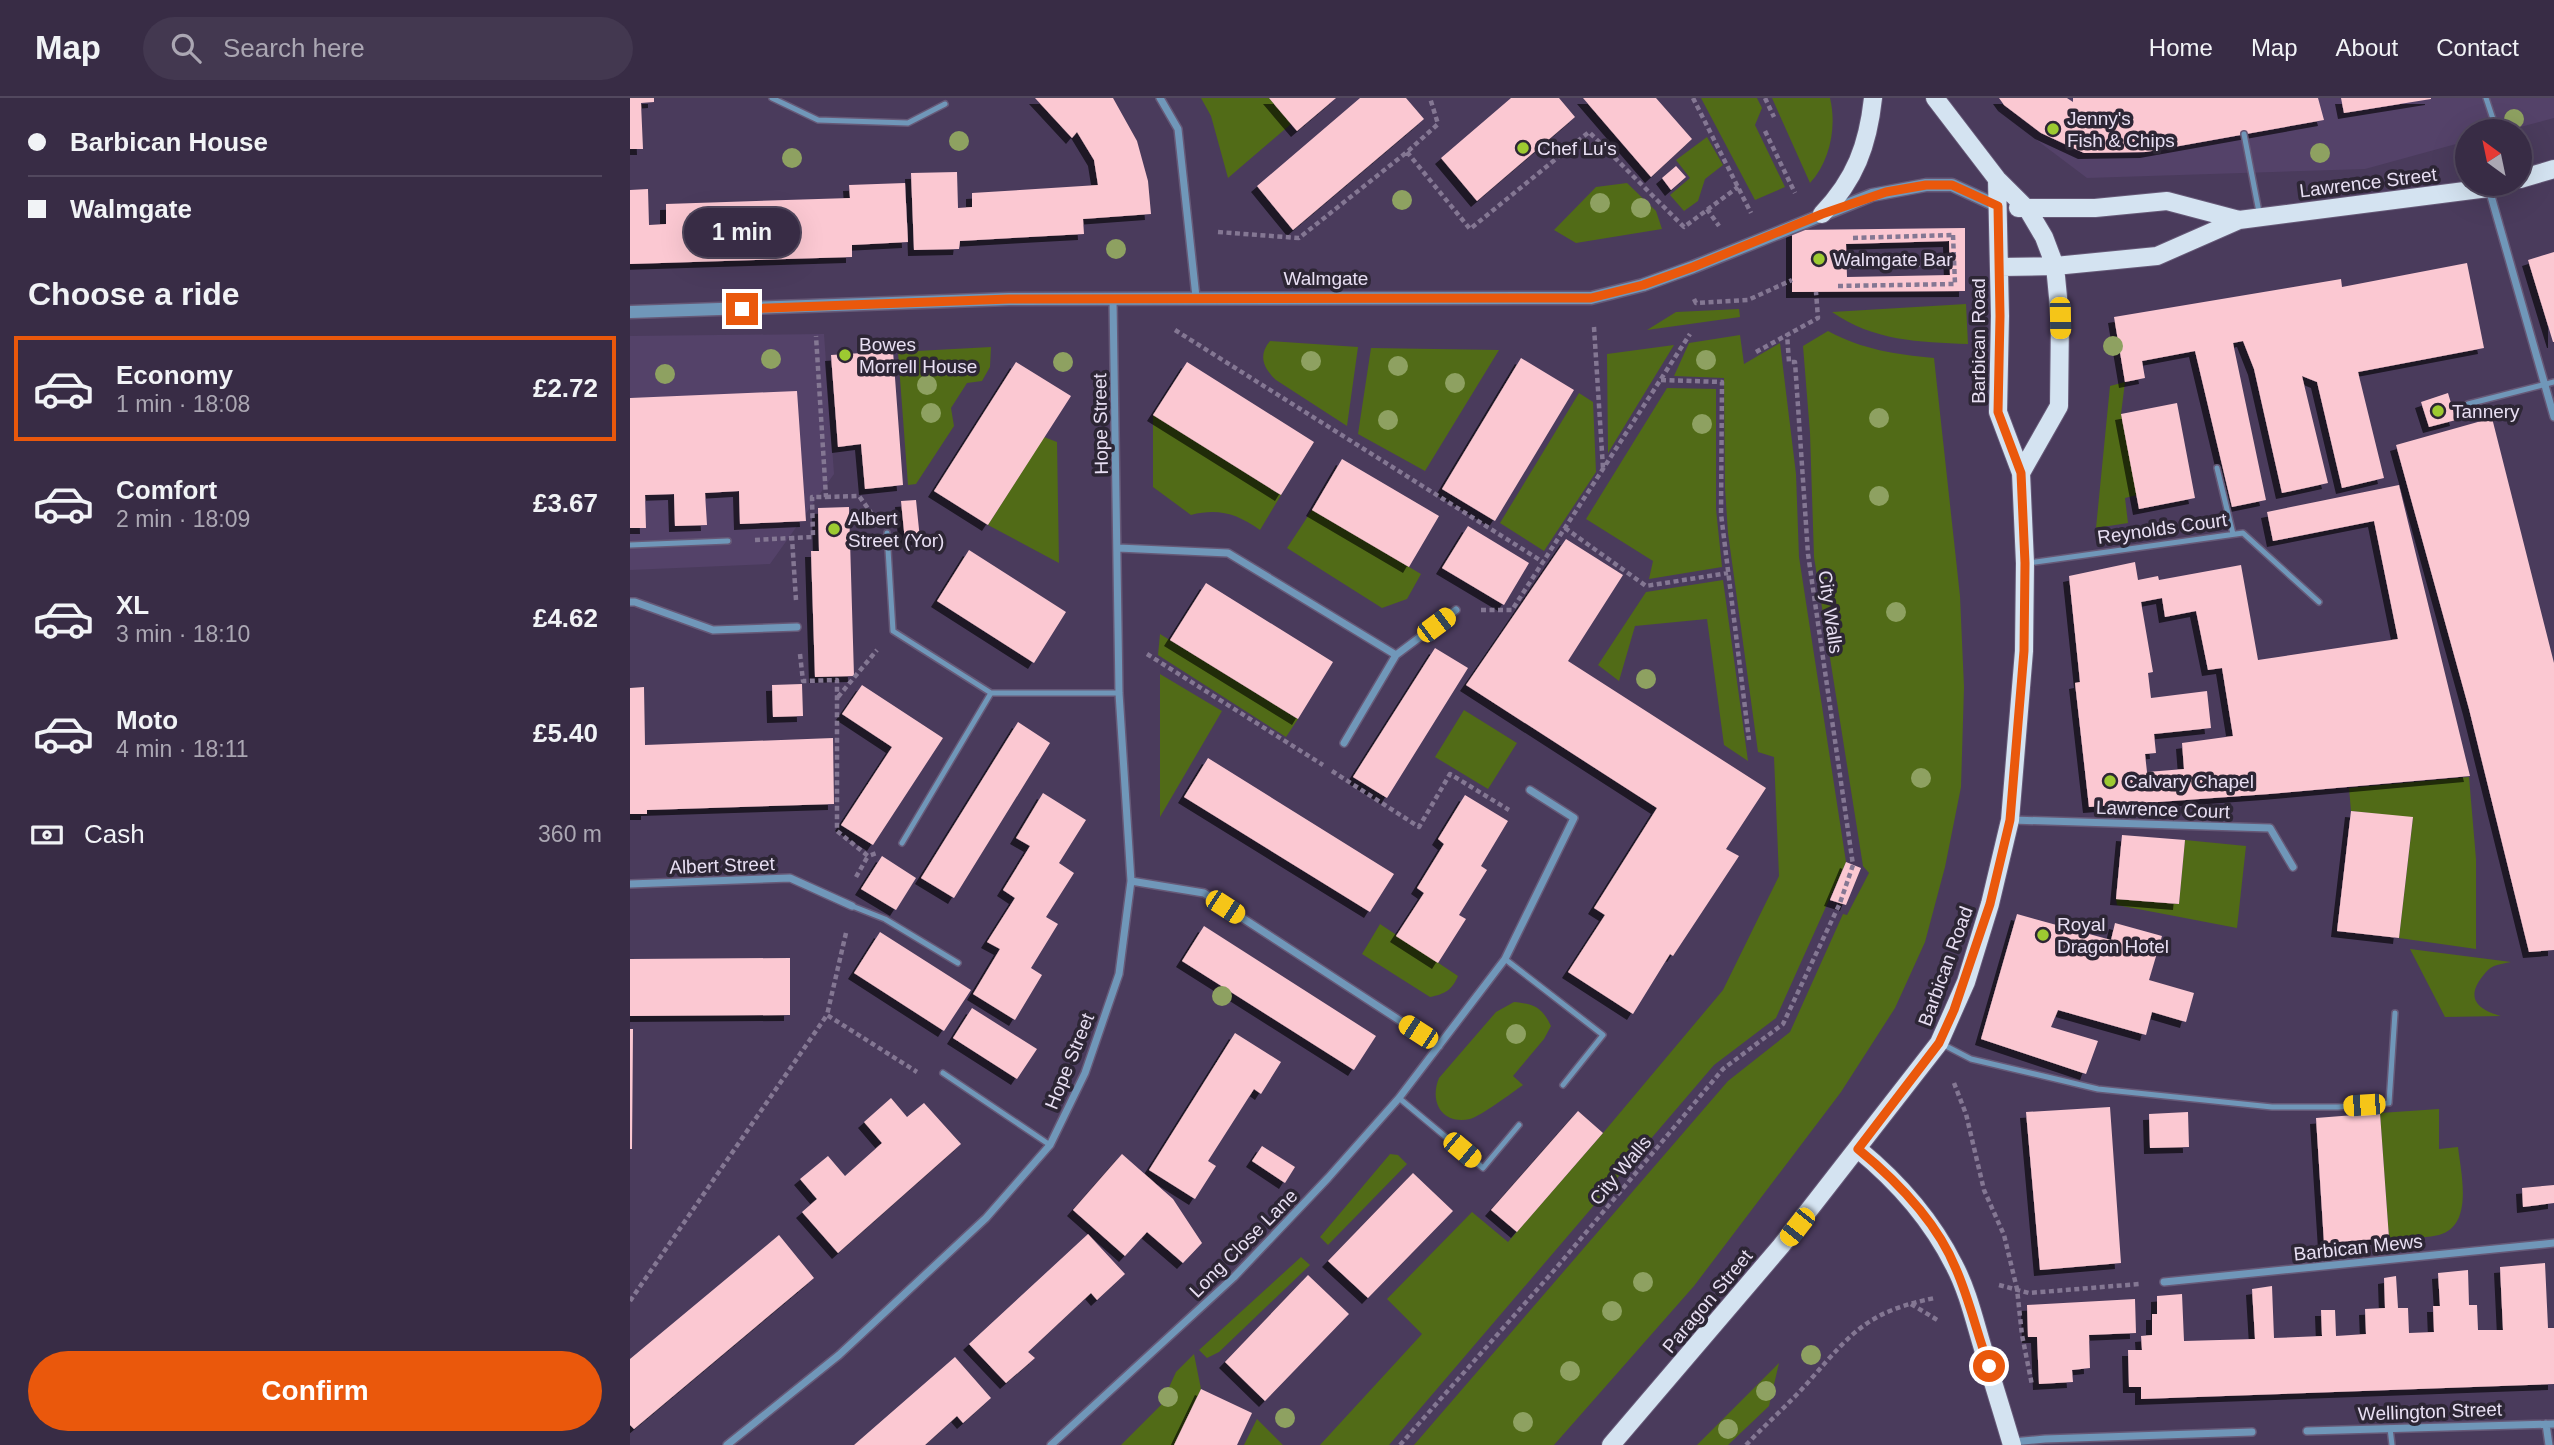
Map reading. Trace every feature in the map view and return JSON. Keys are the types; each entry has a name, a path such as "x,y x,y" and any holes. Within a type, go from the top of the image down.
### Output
{"main road":[{"path":"1822,214 1841,195 1854,173 1865,139 1873,98"},
{"path":"1935,98 1997,179 2028,210 2044,237 2055,266 2060,318 2059,407 2021,473"},
{"path":"2532,175 2554,169"},
{"name":"Barbican Road","path":"1858,1149 1939,1043 1966,982 1990,904 2010,820 2024,651 2025,563 2021,473 1998,412 2000,267 1997,179"},
{"name":"Lawrence Street","path":"2000,267 2055,266 2157,256 2239,220 2455,192"},
{"name":"Lawrence Street","path":"1998,206 2028,210 2095,208 2167,201 2239,220"},
{"path":"1858,1149 1907,1195 1937,1234 1956,1267 2012,1444"},
{"name":"Paragon Street","path":"1611,1445 1748,1286 1858,1149"}],"street":[{"path":"1160,98 1178,129 1196,297"},
{"name":"Walmgate","path":"630,312 1009,299 1591,298 1643,285 1693,267 1872,195 1926,185 1952,185 1998,206"},
{"path":"2498,196 2554,417"},
{"name":"Hope Street","path":"727,1445 839,1355 986,1218 1050,1144 1084,1073 1119,974 1131,881 1119,694 1113,300"},
{"path":"1118,548 1228,553 1396,655"},
{"path":"630,602 713,630 797,627"},
{"path":"1344,743 1396,655 1456,610"},
{"name":"Long Close Lane","path":"1051,1445 1234,1277 1328,1178 1399,1098 1505,958 1574,818 1530,790"},
{"name":"Lawrence Court","path":"2010,820 2270,828 2293,867"},
{"name":"Albert Street","path":"630,884 790,878 852,906"},
{"path":"1131,881 1204,893 1439,1046"},
{"name":"Barbican Mews","path":"2164,1282 2554,1243"},
{"path":"2549,1445 2550,1424"},
{"name":"Wellington Street","path":"2307,1431 2550,1424"},
{"path":"2012,1444 2045,1439 2252,1432"}],"lane":[{"path":"772,98 818,120 908,123 945,104"},
{"path":"2486,98 2493,119"},
{"path":"2244,134 2260,216"},
{"path":"2468,404 2554,382"},
{"path":"2217,468 2233,534"},
{"path":"887,533 893,631 991,693 1119,694"},
{"name":"Reynolds Court","path":"2025,563 2243,533 2319,603"},
{"path":"630,545 728,541"},
{"path":"902,844 991,693"},
{"path":"852,906 885,919 958,964"},
{"path":"1505,958 1603,1035 1563,1085"},
{"path":"1939,1043 1971,1059 2098,1089 2272,1107 2338,1107 2389,1103 2395,1013"},
{"path":"943,1073 1050,1144"},
{"path":"1399,1098 1483,1168 1520,1125"},
{"path":"2390,1428 2392,1445"}],"path":[{"path":"1189,230 1298,238 1407,152 1437,124 1430,98"},
{"path":"1693,98 1752,214"},
{"path":"1765,98 1774,117"},
{"path":"1765,131 1796,194"},
{"path":"1407,152 1470,229 1589,132 1684,227 1738,187"},
{"path":"1838,286 1955,284 1953,235 1843,238"},
{"path":"1847,267 1950,264"},
{"path":"1696,303 1748,300 1792,280"},
{"path":"1756,352 1818,318 1816,292"},
{"path":"1591,298 1603,469"},
{"path":"814,307 826,497"},
{"path":"1173,329 1543,562"},
{"path":"1456,610 1512,610 1690,334"},
{"name":"City Walls","path":"1400,1445 1557,1267 1723,1069 1783,1024 1840,904 1853,865 1808,554 1795,362 1789,362 1787,334"},
{"path":"1661,380 1722,382 1721,514 1749,740"},
{"path":"728,541 813,537 812,497 859,496 887,533"},
{"path":"1565,528 1646,586 1728,573"},
{"path":"792,538 803,681 837,680 837,831 868,856"},
{"path":"837,698 893,631"},
{"path":"1119,637 1419,827 1450,774 1514,813 1530,790"},
{"path":"1330,769 1344,743"},
{"path":"630,1301 827,1015 852,906 853,882 868,856 902,844"},
{"path":"827,1015 929,1079 943,1073"},
{"path":"1939,1043 1966,1114 1983,1190 2004,1235 2017,1289 2022,1335 2045,1439"},
{"path":"2017,1289 2029,1293 2164,1282"},
{"path":"1746,1445 1861,1326"}],"shaded area":[{"path":"2015,98 2554,98 2554,118 2532,124 2532,119 2455,119 2455,144 2365,169 2087,178 1997,110"},
{"path":"824,334 834,474 770,564 630,570 630,336"}],"green space":[{"path":"1201,98 1269,98 1291,124 1228,178 1211,116"},
{"path":"1701,98 1757,98 1762,108 1755,125 1785,187 1755,200"},
{"path":"1772,98 1830,98 1833,120 1830,143 1823,165 1810,183"},
{"path":"1707,137 1723,165 1705,179 1698,201 1684,211 1670,195 1690,178 1676,160"},
{"path":"1627,183 1656,211 1662,229 1576,243 1554,230 1596,187"},
{"path":"1966,304 1968,344 1914,341 1880,334 1848,322 1832,312"},
{"path":"1739,309 1740,317 1647,330 1676,312"},
{"path":"1828,331 1854,343 1880,350 1934,358 1960,596 1964,687 1961,787 1945,867 1925,942 1895,1008 1841,1092 1694,1286 1554,1445 1414,1445 1728,1081 1790,1032 1843,914 1847,915 1869,873 1863,866 1814,557 1810,433 1803,346"},
{"path":"1740,335 1744,364 1780,343 1796,474 1799,557 1846,862 1776,1018 1714,1065 1389,1445 1320,1445 1422,1334 1387,1299 1472,1212 1508,1242 1723,990 1779,876 1774,757 1758,752 1728,533 1724,378 1674,376 1689,343"},
{"path":"1270,341 1358,347 1347,426 1276,380 1265,366 1263,356"},
{"path":"1674,345 1608,453 1607,354"},
{"path":"991,347 990,367 982,381 967,383 951,408 954,426 916,484 908,485 898,352"},
{"path":"1371,348 1499,350 1425,471 1358,434"},
{"path":"2125,382 2121,414 2137,495 2125,498 2128,523 2096,528 2110,386"},
{"path":"1667,388 1716,389 1716,509 1722,567 1649,579 1653,561 1586,519"},
{"path":"1579,393 1593,402 1596,472 1544,551 1500,523"},
{"path":"1153,415 1281,495 1260,530 1243,520 1219,512 1191,515 1153,487"},
{"path":"1044,437 1057,442 1059,563 988,525"},
{"path":"1312,510 1421,574 1407,599 1382,608 1287,548"},
{"path":"1723,580 1748,761 1724,745 1707,619 1635,626 1619,681 1598,665 1646,592"},
{"path":"1160,634 1298,719 1286,737 1158,655"},
{"path":"1160,674 1222,711 1160,817"},
{"path":"1464,710 1517,743 1488,789 1435,757"},
{"path":"2469,777 2476,859 2476,949 2399,938 2413,818 2351,811 2349,788"},
{"path":"2185,840 2246,846 2237,928 2117,905 2116,899 2179,904"},
{"path":"1380,924 1458,976 1453,985 1444,993 1430,997 1362,954"},
{"path":"2410,949 2511,962 2489,969 2475,992 2481,1007 2501,1016 2445,1017"},
{"path":"1514,1002 1537,1008 1551,1026 1544,1039 1513,1076 1523,1085 1475,1117 1452,1119 1440,1110 1437,1103 1436,1087 1439,1078 1496,1012"},
{"path":"2439,1109 2439,1149 2458,1147 2463,1197 2457,1221 2450,1230 2439,1235 2389,1238 2380,1113"},
{"path":"1390,1154 1398,1155 1407,1164 1328,1245 1320,1237"},
{"path":"1301,1257 1310,1265 1219,1352 1207,1358 1199,1350"},
{"path":"1194,1354 1201,1389 1174,1445 1121,1445 1161,1405 1176,1372"},
{"path":"1779,1363 1769,1406 1728,1445 1697,1445"},
{"path":"1257,1419 1283,1445 1244,1445"}],"building":[{"path":"630,98 654,98 654,102 641,103 643,149 630,149"},
{"path":"1035,98 1113,98 1137,141 1148,181 1151,214 1083,219 1084,234 960,241 959,249 914,250 911,173 957,172 958,208 972,207 972,193 1098,185 1094,160 1077,132 1072,138"},
{"path":"1269,98 1336,98 1297,131"},
{"path":"1360,98 1406,98 1424,119 1293,230 1257,186"},
{"path":"1511,98 1559,98 1575,117 1477,201 1441,158"},
{"path":"1583,98 1656,98 1692,139 1651,177"},
{"path":"1999,98 2067,98 2073,102 2073,98 2318,98 2324,120 2146,152 2084,153 2041,133 2004,105"},
{"path":"2341,98 2431,98 2431,99 2344,113"},
{"path":"1676,166 1686,177 1671,190 1662,178"},
{"path":"905,183 908,242 852,245 852,257 630,264 630,190 648,189 649,225 666,224 666,204 850,198 849,185"},
{"name":"Walmgate Bar","path":"1965,228 1965,291 1792,292 1792,230","holes":["1949,241 1950,275 1847,277 1846,244"]},
{"path":"2554,252 2554,342 2553,342 2528,260"},
{"path":"2467,263 2484,348 2358,372 2384,478 2342,488 2317,382 2302,376 2328,483 2282,493 2254,369 2243,341 2233,343 2266,500 2232,507 2195,351 2142,361 2145,378 2125,382 2114,317 2341,279 2342,287"},
{"path":"893,351 903,485 865,489 861,444 838,447 831,355"},
{"path":"1521,358 1574,390 1495,521 1442,489"},
{"path":"1016,362 1071,396 988,525 934,491"},
{"path":"1187,362 1314,442 1281,495 1153,415"},
{"path":"797,391 806,521 740,524 739,491 705,493 707,525 675,526 674,494 645,495 646,528 630,528 630,398"},
{"name":"Tannery","path":"2448,393 2456,420 2429,427 2421,402"},
{"path":"2177,403 2195,498 2139,509 2121,414"},
{"path":"2492,418 2554,663 2554,950 2529,952 2469,709 2396,445"},
{"path":"1342,459 1439,516 1409,567 1312,510"},
{"path":"2399,485 2470,776 2089,807 2075,683 2080,682 2069,576 2135,562 2138,580 2158,576 2159,580 2241,565 2258,660 2398,639 2374,521 2273,541 2267,512","holes":["2162,598 2165,617 2196,611 2208,670 2222,668 2233,736 2182,743 2184,769 2147,772 2145,754 2156,753 2154,734 2211,728 2207,691 2151,698 2148,673 2153,672 2141,602"]},
{"path":"916,500 920,539 905,541 901,501"},
{"path":"849,507 854,676 815,677 811,551 819,551 818,508"},
{"path":"1468,526 1529,563 1504,605 1442,568"},
{"path":"1566,539 1623,575 1568,661 1766,788 1726,849 1739,856 1673,956 1670,954 1633,1014 1568,972 1605,915 1594,908 1657,808 1466,685"},
{"path":"969,550 1066,612 1034,663 937,601"},
{"path":"1206,583 1333,662 1298,719 1170,640"},
{"path":"1435,648 1468,668 1387,798 1353,777"},
{"path":"802,684 803,716 773,717 772,685"},
{"path":"862,685 943,738 873,845 841,825 892,747 842,714"},
{"path":"644,687 645,745 833,738 834,804 647,810 647,814 630,814 630,688"},
{"path":"1018,722 1050,743 954,898 921,878"},
{"path":"1208,758 1394,874 1370,912 1184,797"},
{"path":"1043,793 1086,820 1059,863 1074,873 1046,917 1058,924 1031,968 1042,975 1015,1020 973,994 1000,949 987,942 1015,898 1003,890 1030,846 1016,838"},
{"path":"1465,795 1508,821 1481,866 1487,870 1459,915 1466,919 1438,963 1396,936 1424,893 1417,888 1444,844 1438,839"},
{"path":"2351,811 2413,817 2399,938 2337,931"},
{"path":"2122,835 2185,840 2179,904 2116,899"},
{"path":"882,856 916,878 896,910 861,889"},
{"path":"1846,862 1861,868 1846,905 1830,900"},
{"path":"2017,914 2111,940 2115,923 2162,936 2149,980 2194,993 2186,1022 2152,1012 2146,1035 2058,1010 2051,1027 2098,1041 2086,1074 1981,1039"},
{"path":"1204,926 1376,1036 1354,1070 1182,961"},
{"path":"880,932 971,990 944,1031 854,973"},
{"path":"790,958 790,1015 630,1016 630,959"},
{"path":"972,1008 1037,1049 1017,1079 953,1038"},
{"path":"630,1029 633,1029 632,1149 630,1149"},
{"path":"1235,1033 1281,1062 1261,1094 1254,1089 1208,1161 1216,1166 1195,1199 1149,1170"},
{"path":"891,1098 907,1117 924,1103 961,1144 838,1253 802,1212 817,1199 800,1179 828,1156 845,1176 882,1143 864,1122"},
{"path":"2110,1107 2121,1263 2040,1270 2026,1112"},
{"path":"1578,1111 1603,1133 1517,1232 1491,1210"},
{"path":"2188,1112 2189,1147 2150,1148 2149,1114"},
{"path":"2380,1113 2389,1238 2324,1243 2316,1118"},
{"path":"1262,1146 1295,1167 1285,1183 1252,1161"},
{"path":"1122,1154 1173,1199 1202,1243 1183,1263 1147,1232 1125,1256 1073,1210"},
{"path":"1413,1173 1453,1211 1368,1298 1328,1261"},
{"path":"2554,1185 2554,1203 2523,1207 2522,1188"},
{"path":"1088,1234 1125,1274 1097,1300 1091,1293 1028,1352 1035,1358 1006,1383 969,1344"},
{"path":"779,1235 814,1278 634,1429 630,1425 630,1359"},
{"path":"2545,1263 2548,1328 2554,1328 2554,1384 2141,1399 2141,1387 2129,1387 2128,1350 2142,1350 2141,1336 2152,1335 2152,1314 2157,1314 2157,1296 2182,1294 2184,1341 2255,1339 2252,1289 2272,1286 2274,1338 2322,1336 2321,1310 2335,1310 2336,1336 2366,1334 2365,1309 2385,1308 2384,1278 2396,1276 2398,1308 2408,1308 2409,1333 2434,1332 2433,1306 2440,1306 2438,1273 2468,1270 2469,1305 2477,1305 2478,1330 2503,1330 2500,1267"},
{"path":"1308,1275 1349,1314 1265,1401 1225,1362"},
{"path":"2135,1299 2136,1333 2089,1335 2090,1368 2072,1370 2073,1382 2039,1384 2037,1337 2028,1337 2027,1305"},
{"path":"955,1357 991,1398 963,1423 957,1416 925,1445 854,1445"},
{"path":"1201,1389 1252,1413 1237,1445 1174,1445"}],"place":[{"name":"Jenny's Fish & Chips","path":"2053,129"},
{"name":"Chef Lu's","path":"1523,148"},
{"name":"Walmgate Bar","path":"1819,259"},
{"name":"Bowes Morrell House","path":"845,355"},
{"name":"Tannery","path":"2438,411"},
{"name":"Albert Street (Yor)","path":"834,529"},
{"name":"Calvary Chapel","path":"2110,781"},
{"name":"Royal Dragon Hotel","path":"2043,935"}],"route":[{"path":"742,309 1009,299 1591,298 1643,285 1693,267 1872,195 1926,185 1952,185 1998,206 1998,412 2021,473 2025,563 2024,651 2010,820 1990,904 1966,982 1939,1043 1858,1149 1907,1195 1937,1234 1956,1267 1989,1366"}]}
